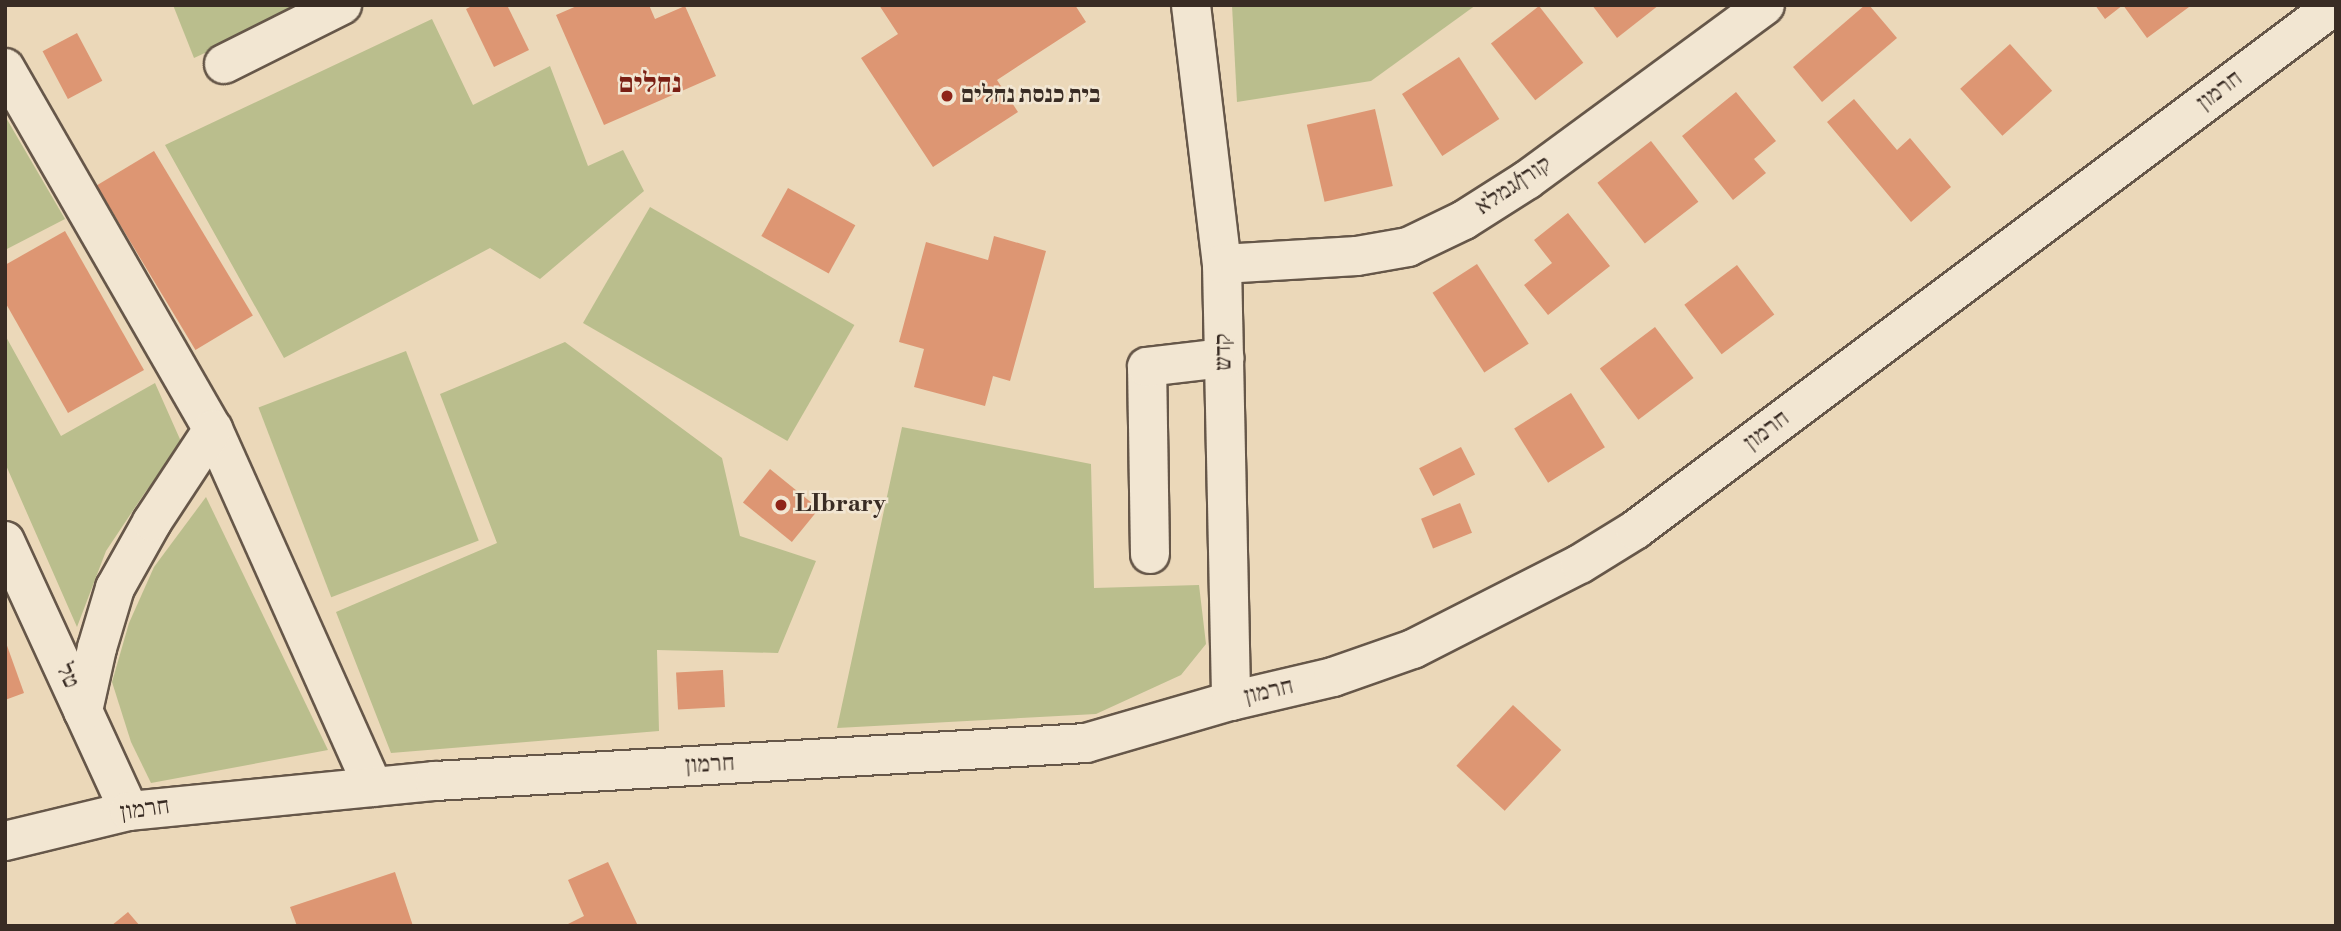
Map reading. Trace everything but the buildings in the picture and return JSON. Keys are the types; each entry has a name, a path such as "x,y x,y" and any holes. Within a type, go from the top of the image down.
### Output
{"street":[{"path":"224,64 342,5"},
{"name":"קדש","path":"1191,5 1222,264 1231,701"},
{"name":"קורן/גמלא","path":"1222,264 1357,256 1408,247 1464,220 1527,180 1765,5"},
{"name":"חרמון","path":"5,841 129,811 373,788 1086,743 1231,701 1333,677 1413,649 1512,600 1613,544 1685,493 2335,5"},
{"path":"5,68 213,429 373,788"},
{"path":"1150,554 1147,367 1224,358"},
{"path":"83,711 97,648 115,589 152,522 213,429"},
{"name":"טל","path":"8,555 129,811"}],"green space":[{"path":"173,5 308,5 194,58"},
{"path":"1232,5 1476,5 1371,81 1237,102"},
{"path":"432,19 473,105 550,66 588,166 623,150 644,191 540,279 490,248 284,358 165,145"},
{"path":"5,116 65,219 5,250"},
{"path":"650,207 854,325 787,441 583,323"},
{"path":"5,335 61,436 155,383 183,446 146,491 106,551 77,627 5,463"},
{"path":"565,342 722,458 740,536 816,561 778,653 657,650 659,731 391,753 336,612 497,543 440,394"},
{"path":"406,351 479,541 331,597 258,408"},
{"path":"902,427 1091,464 1094,588 1199,585 1206,644 1181,675 1096,714 837,728"},
{"path":"206,497 328,750 151,783 131,742 112,682 129,623 154,567"}],"place":[{"name":"בית כנסת נחלים","path":"947,96"},
{"name":"LIbrary","path":"781,505"}],"district":[{"name":"נחלים","path":"650,84"}]}
